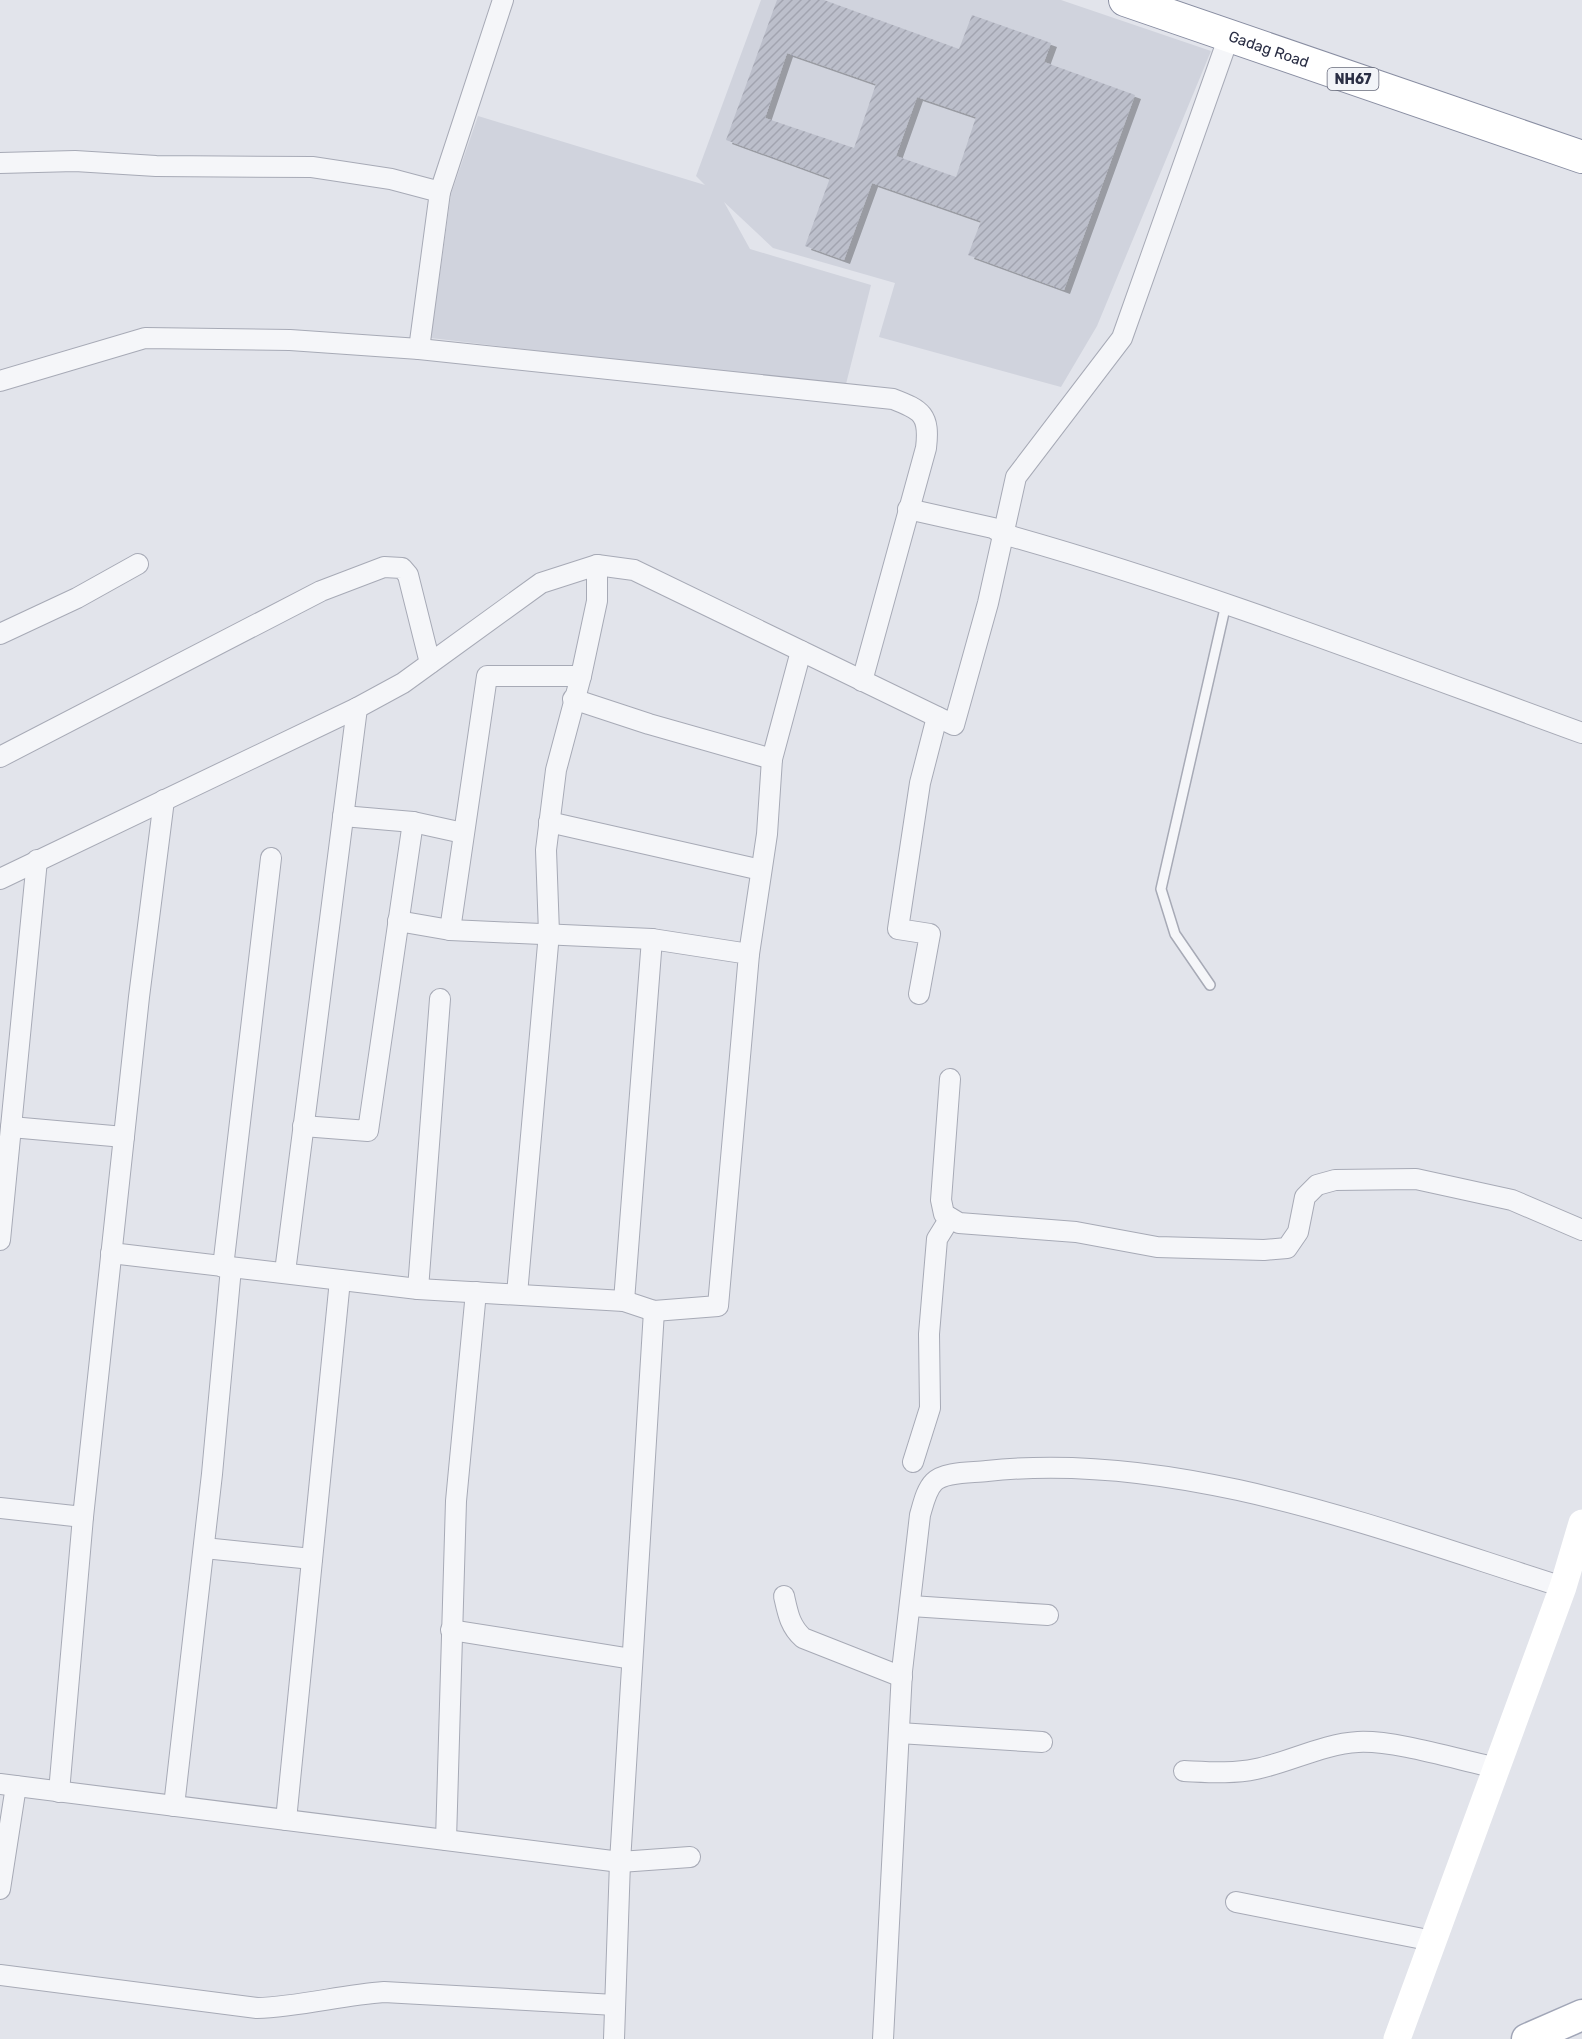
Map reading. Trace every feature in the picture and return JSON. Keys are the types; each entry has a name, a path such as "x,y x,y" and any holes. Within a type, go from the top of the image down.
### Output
{"highway":[{"name":"Gadag Road","path":"1125,0 1582,157"},
{"name":"Gadag Road","path":"1183,0 1582,137"}],"main road":[{"path":"1397,2039 1563,1587 1582,1523"},
{"path":"1527,2039 1582,2015"}],"street":[{"path":"419,349 440,192 503,0"},
{"path":"0,879 357,708 403,683 541,583 597,565 634,570 954,724 1016,477 1122,338 1229,36"},
{"path":"0,163 75,161 156,166 312,166 391,179 440,192"},
{"path":"0,381 145,338 290,340 419,349 893,399 914,407 924,416 928,431 926,448 862,681"},
{"path":"908,509 993,528 1003,534 1088,558 1226,604 1582,733"},
{"path":"0,634 76,598 138,564"},
{"path":"517,1294 549,933 546,850 549,822 556,770 573,699 581,676 597,601 597,565"},
{"path":"0,758 321,591 377,568 394,566 402,568 408,575 430,663"},
{"path":"111,1253 418,1288 624,1301 654,1311 718,1306 748,954 768,834 772,759 801,651"},
{"path":"450,930 487,676 581,676"},
{"path":"573,699 649,724 772,759"},
{"path":"285,1272 357,708"},
{"path":"919,994 930,934 898,929 920,783 937,717"},
{"path":"59,1792 82,1517 164,800"},
{"path":"343,816 413,822 463,833"},
{"path":"303,1126 368,1131 413,822"},
{"path":"549,822 761,870"},
{"path":"174,1806 204,1548 227,1267 271,858"},
{"path":"0,1240 37,860"},
{"path":"398,921 450,930 651,939 748,954"},
{"path":"624,1301 651,939"},
{"path":"418,1288 440,999"},
{"path":"950,1079 941,1200 944,1214 959,1222 1076,1232 1157,1247 1264,1250 1287,1248 1298,1232 1305,1197 1317,1185 1335,1180 1416,1179 1512,1200 1582,1230"},
{"path":"11,1127 124,1137"},
{"path":"913,1462 930,1408 929,1334 937,1239 950,1218"},
{"path":"286,1820 340,1280"},
{"path":"446,1840 456,1501 476,1292"},
{"path":"614,2039 620,1862 654,1311"},
{"path":"883,2039 902,1677 920,1515 934,1481 948,1476 1018,1468 1124,1471 1228,1486 1397,1535 1563,1587"},
{"path":"0,1508 82,1517"},
{"path":"204,1548 312,1560"},
{"path":"784,1596 789,1620 794,1630 803,1638 902,1677"},
{"path":"911,1606 1048,1615"},
{"path":"451,1630 632,1659"},
{"path":"899,1732 1042,1742"},
{"path":"1184,1771 1223,1773 1256,1769 1340,1744 1359,1742 1383,1743 1497,1768"},
{"path":"0,1889 8,1785 620,1862 690,1857"},
{"path":"1236,1902 1433,1941"},
{"path":"0,1975 257,2008 283,2008 384,1992 615,2005"}],"lane":[{"path":"1210,985 1175,934 1161,888 1226,604"}],"shaded area":[{"path":"761,0 1061,0 1211,51 1097,326 1061,387 879,337 895,283 773,248 724,202 750,249 871,285 845,388 431,338 451,194 478,116 705,185 696,176"}],"building":[{"path":"777,0 824,0 959,49 972,15 1051,43 1044,62 1135,95 1064,290 968,255 981,221 872,183 844,260 805,246 830,178 726,140","holes":["787,53 876,84 854,148 765,118","917,97 976,117 956,177 896,156"]}]}
